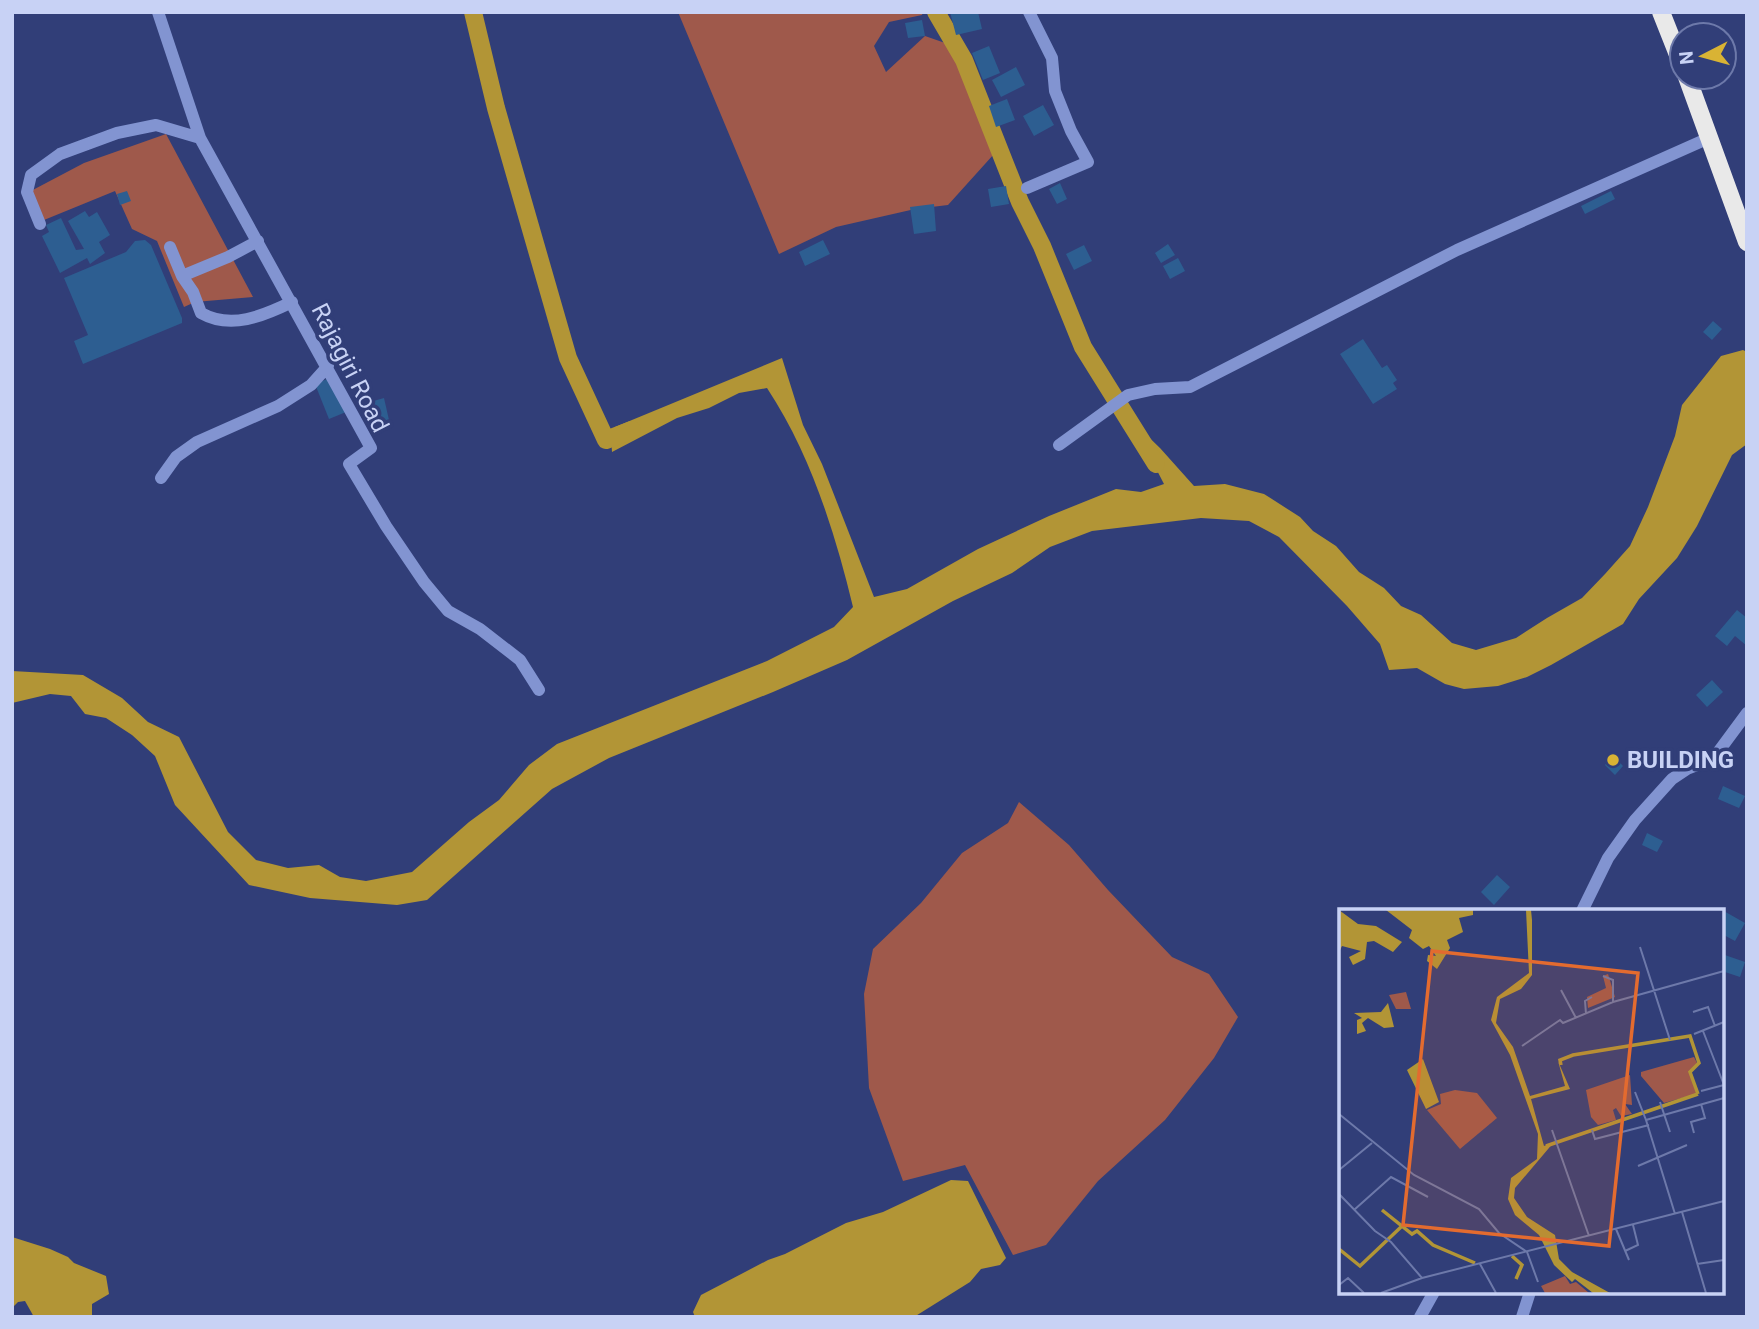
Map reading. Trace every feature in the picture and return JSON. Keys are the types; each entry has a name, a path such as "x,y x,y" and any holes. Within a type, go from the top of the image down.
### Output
{"main road":[{"path":"1661,12 1668,30"},
{"path":"1692,91 1747,242"}],"street":[{"name":"Rajagiri Road","path":"158,12 200,138 371,447 349,464 386,526 424,582 448,611 480,629 520,660 539,690"},
{"path":"1027,188 1088,162 1070,131 1055,91 1052,58 1029,12"},
{"path":"40,224 27,192 31,174 60,154 117,134 156,125 200,138"},
{"path":"1059,445 1128,396 1155,389 1190,387 1457,250 1709,138"},
{"path":"182,276 258,241"},
{"path":"170,247 201,313 210,318 233,322 275,312 292,302"},
{"path":"161,478 176,457 197,442 278,406 311,385 328,366"},
{"path":"1583,909 1608,858 1635,820 1672,779 1687,769 1713,759 1747,713"},
{"path":"1420,1317 1433,1294"},
{"path":"1522,1317 1529,1294"}],"shaded area":[{"path":"678,12 923,12 922,15 889,22 874,46 886,72 925,36 948,44 990,136 994,154 948,205 915,209 836,227 779,254"},
{"path":"166,134 253,297 195,302 184,307 157,241 132,229 115,191 44,220 29,192 84,163"},
{"path":"1743,350 1747,352 1747,444 1732,455 1697,526 1677,558 1639,599 1623,624 1527,677 1498,686 1464,689 1445,684 1417,668 1389,670 1380,644 1347,606 1279,537 1249,521 1201,518 1092,531 1050,547 1012,573 953,601 847,660 609,758 552,789 427,900 397,905 310,898 249,885 175,805 155,756 132,735 106,718 85,714 71,696 50,694 12,703 12,671 83,675 122,698 148,722 179,737 228,832 256,860 288,868 319,865 340,877 366,881 412,872 469,822 499,800 529,765 557,744 767,661 834,627 853,607 819,494 796,439 767,388 739,393 709,408 677,418 612,452 611,438 615,427 782,358 803,425 822,464 874,597 907,589 978,549 1116,489 1141,492 1164,484 1131,420 1194,486 1225,484 1264,494 1300,517 1313,531 1336,546 1359,572 1384,588 1401,606 1421,615 1452,643 1476,650 1516,638 1582,598 1630,546 1675,436 1682,405 1721,356"},
{"path":"1019,802 1069,845 1172,957 1209,974 1238,1017 1214,1058 1165,1120 1098,1181 1046,1245 1013,1255 965,1165 903,1181 869,1088 864,994 873,949 921,903 962,853 1008,823"},
{"path":"951,1180 968,1181 1006,1258 1000,1265 981,1269 970,1282 914,1317 695,1317 693,1312 701,1295 846,1223 883,1212"},
{"path":"12,1237 50,1249 68,1257 74,1263 106,1276 109,1294 92,1304 92,1317 34,1317 25,1301 18,1302 12,1308"}],"building":[{"path":"950,12 978,12 982,29 956,35"},
{"path":"922,20 925,36 908,38 905,23"},
{"path":"989,46 1000,73 983,80 972,53"},
{"path":"1016,67 1025,85 1001,97 992,80"},
{"path":"1007,99 1015,120 996,127 989,106"},
{"path":"1043,105 1054,125 1034,136 1023,116"},
{"path":"1060,183 1067,199 1057,204 1049,189"},
{"path":"1006,186 1009,204 991,207 988,189"},
{"path":"127,191 131,201 120,205 117,194"},
{"path":"1611,191 1615,199 1585,214 1581,206"},
{"path":"934,204 936,231 914,234 910,207"},
{"path":"85,211 89,217 97,212 110,235 99,242 105,253 90,264 87,258 60,273 42,236 49,232 46,225 61,218 76,250 84,249 68,221"},
{"path":"145,240 151,245 182,323 83,364 74,341 88,335 64,278 126,252 135,241"},
{"path":"823,240 830,254 805,266 799,252"},
{"path":"1168,244 1175,255 1161,263 1155,253"},
{"path":"1084,245 1092,261 1074,270 1066,254"},
{"path":"1178,258 1185,271 1170,279 1163,266"},
{"path":"1713,321 1722,329 1712,340 1703,332"},
{"path":"1363,339 1382,368 1387,365 1397,380 1393,383 1397,389 1373,404 1340,354"},
{"path":"332,377 346,412 329,419 315,384"},
{"path":"384,398 389,420 376,423 370,402"},
{"path":"1737,610 1747,618 1747,646 1735,636 1727,646 1715,636"},
{"path":"1712,680 1723,692 1707,707 1696,695"},
{"name":"BUILDING","path":"1613,755 1623,766 1615,775 1605,765"},
{"path":"1723,786 1745,796 1739,808 1718,799"},
{"path":"1647,833 1663,841 1657,852 1642,845"},
{"path":"1497,875 1510,887 1494,905 1481,892"},
{"path":"1724,911 1745,923 1735,941 1724,935"},
{"path":"1724,955 1745,962 1740,977 1724,972"}],"waterway":[{"path":"473,12 496,108 568,358 606,440 632,430"},
{"path":"936,12 964,60 1020,202 1042,246 1083,347 1156,464"}],"place":[{"name":"BUILDING","path":"1613,760"}]}
